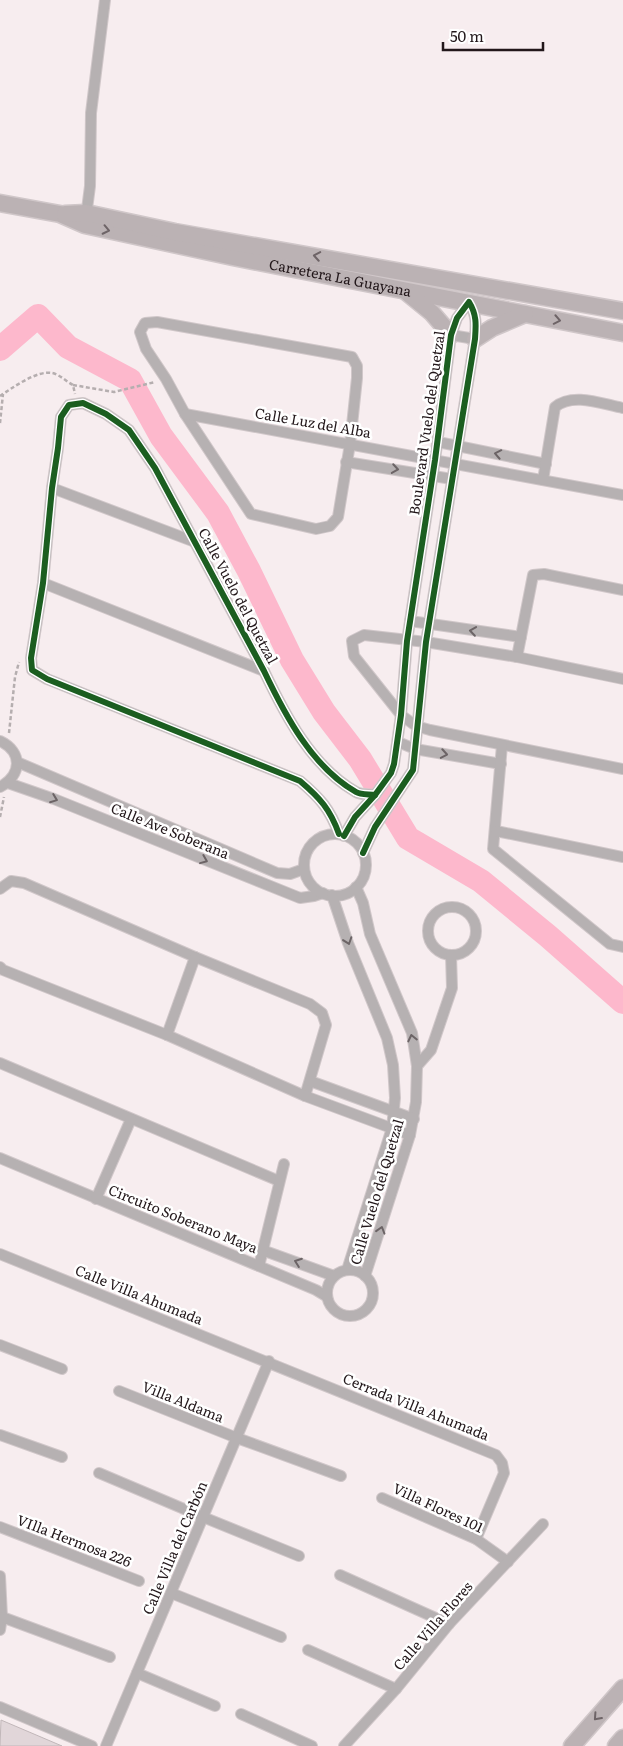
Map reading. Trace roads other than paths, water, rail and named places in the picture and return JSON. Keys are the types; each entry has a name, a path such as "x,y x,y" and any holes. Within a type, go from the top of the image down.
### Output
{"main road":[{"name":"Carretera La Guayana","path":"0,203 85,219 233,257 623,333"},
{"name":"Carretera La Guayana","path":"85,219 340,260 623,312"},
{"path":"340,260 358,270 462,294 469,302 474,297 480,295 585,311 612,314 623,312"},
{"path":"403,290 432,313 451,335"},
{"path":"475,339 492,328 525,314"},
{"path":"572,1746 623,1688"},
{"path":"616,1746 623,1738"}],"street":[{"path":"85,219 90,186 91,112 105,0"},
{"path":"364,853 375,827 413,770 426,642 456,446 475,339 476,321 474,310 469,302"},
{"name":"Boulevard Vuelo del Quetzal","path":"341,835 391,773 398,742 407,640 438,442 451,335 456,318 469,302"},
{"path":"157,322 352,357 357,366 350,444 338,517 330,526 316,529 251,514 185,414 166,379 146,349 140,332 145,323 157,322"},
{"path":"451,335 475,339"},
{"path":"543,480 555,407 562,402 577,399 623,408"},
{"name":"Calle Vuelo del Quetzal","path":"52,488 61,417 69,405 82,403 106,414 129,430 155,468 196,542 277,698 309,751 333,774 357,793 375,795"},
{"name":"Calle Luz del Alba","path":"185,414 623,495"},
{"path":"438,442 546,464"},
{"path":"346,462 452,478"},
{"path":"196,542 52,488 43,583 31,658 32,670 47,679 300,782 320,799 333,817 341,835"},
{"path":"517,657 533,575 544,574 623,590"},
{"path":"43,583 264,671"},
{"path":"410,620 521,638"},
{"path":"623,679 517,657 426,642 364,635 352,641 354,656 401,715 416,726 623,769"},
{"path":"398,742 415,749 501,764"},
{"path":"4,743 14,752 17,762 15,774 4,785"},
{"path":"502,745 494,849 610,944 623,947"},
{"name":"Calle Ave Soberana","path":"17,762 277,873 290,874 304,869"},
{"name":"Calle Ave Soberana","path":"4,785 54,799 300,898 327,894"},
{"path":"496,831 623,857"},
{"path":"341,835 349,837 358,844 364,853 366,865 364,876 356,887 347,893 327,894 314,887 307,880 304,861 307,851 313,842 322,836 341,835"},
{"path":"0,890 11,881 24,882 195,957 310,1004 322,1013 326,1025 305,1096"},
{"name":"Calle Vuelo del Quetzal","path":"356,887 363,903 370,934 412,1033 418,1066 414,1120 365,1276"},
{"name":"Calle Vuelo del Quetzal","path":"327,894 387,1038 393,1065 394,1113 392,1128 347,1270"},
{"path":"452,907 460,908 467,912 472,918 476,934 470,946 464,951 451,954 437,950 429,936 428,928 432,918 438,912 452,907"},
{"path":"418,1066 432,1050 452,988 451,954"},
{"path":"166,1035 195,957"},
{"path":"0,967 166,1035 305,1096 410,1135"},
{"path":"0,1064 280,1181"},
{"path":"310,1081 414,1120"},
{"name":"Circuito Soberano Maya","path":"96,1198 131,1119"},
{"name":"Circuito Soberano Maya","path":"0,1158 316,1290 326,1296"},
{"name":"Circuito Soberano Maya","path":"259,1266 284,1164"},
{"name":"Circuito Soberano Maya","path":"262,1250 334,1276"},
{"name":"Calle Villa Ahumada","path":"0,1254 269,1361"},
{"path":"347,1270 360,1272 365,1276 372,1288 371,1302 363,1312 350,1316 337,1313 326,1296 330,1281 334,1276 347,1270"},
{"path":"0,1345 62,1369"},
{"name":"Calle Villa del Carbón","path":"106,1746 269,1361"},
{"name":"Cerrada Villa Ahumada","path":"269,1361 496,1455 502,1462 504,1473 476,1539"},
{"name":"Villa Aldama","path":"119,1391 236,1438 341,1476"},
{"path":"0,1434 62,1457"},
{"path":"99,1473 299,1556"},
{"name":"Villa Flores 101","path":"382,1498 476,1539 508,1562"},
{"name":"Calle Villa Flores","path":"344,1746 396,1689 449,1624 543,1524"},
{"name":"VIlla Hermosa 226","path":"0,1527 139,1581"},
{"path":"340,1575 449,1624"},
{"path":"0,1576 2,1617 0,1630"},
{"path":"171,1593 281,1637"},
{"path":"2,1617 110,1657"},
{"path":"308,1650 396,1689"},
{"path":"137,1673 215,1706"},
{"path":"0,1707 92,1746"},
{"path":"242,1714 312,1746"}],"waterway":[{"path":"0,349 38,316 68,347 130,380 161,436 218,513 249,571 292,660 324,712 360,759 408,838 481,881 548,936 623,1002"}]}
